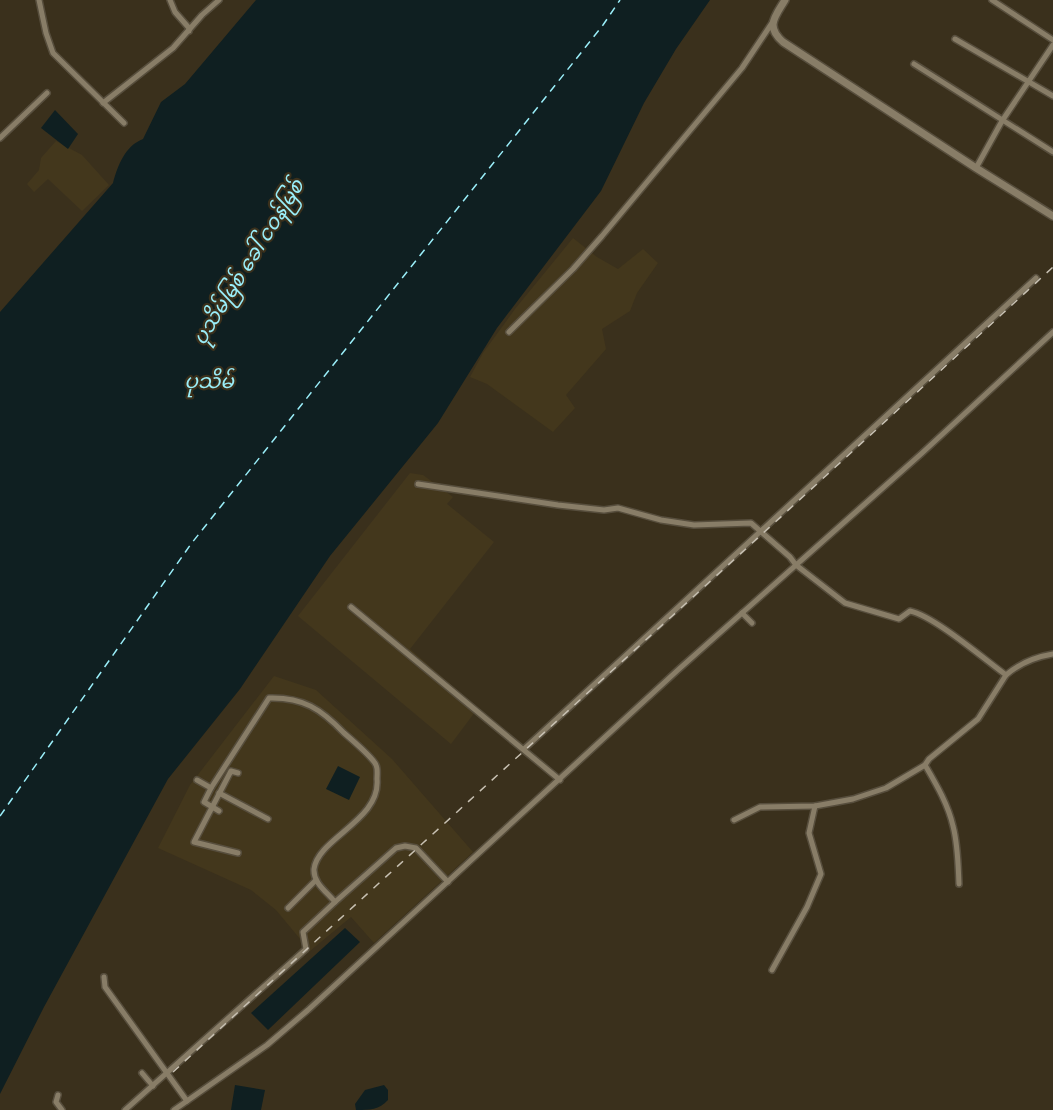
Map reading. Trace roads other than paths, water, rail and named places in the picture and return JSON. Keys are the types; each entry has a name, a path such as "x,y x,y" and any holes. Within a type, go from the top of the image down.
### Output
{"street":[{"path":"39,0 53,53 124,123"},
{"path":"170,0 175,12 189,31"},
{"path":"103,103 173,48 202,15 219,0"},
{"path":"509,332 573,269 735,77 785,0"},
{"path":"976,168 1002,121 1053,42 992,0"},
{"path":"772,23 775,35 783,42 1053,216"},
{"path":"955,39 1053,96"},
{"path":"914,64 1053,152"},
{"path":"0,138 47,93"},
{"path":"524,749 1036,278"},
{"path":"174,1110 185,1105 267,1045 1053,332"},
{"path":"418,484 558,505 604,510 618,508 661,520 694,525 751,522 796,565 845,603 899,619 910,611 915,612 942,628 1006,675"},
{"path":"351,607 560,780"},
{"path":"742,613 752,623"},
{"path":"734,820 760,807 815,806 853,799 886,788 925,765 929,759 978,719 1006,675 1025,662 1039,656 1053,654"},
{"path":"219,811 204,802 269,698 288,697 326,714 376,765 378,787 370,806 317,858 314,870 315,881 335,902"},
{"path":"925,765 942,797 953,825 958,852 959,884"},
{"path":"238,773 231,771 194,842 238,853"},
{"path":"197,780 211,789"},
{"path":"219,793 268,819"},
{"path":"772,970 807,907 821,874 809,833 815,806"},
{"path":"204,854 206,846"},
{"path":"125,1110 306,949 303,932 396,848 405,846 416,848 448,882"},
{"path":"288,908 315,881"},
{"path":"104,977 105,987 153,1057 168,1073 185,1105"},
{"path":"142,1073 153,1086"},
{"path":"58,1095 56,1102 62,1110"}],"water":[{"name":"ပုသိမ်","path":"256,0 710,0 676,49 644,103 601,191 497,328 438,423 330,556 240,689 168,779 44,1007 0,1094 0,312 113,183 123,157 131,146 143,139 161,102 185,84"},
{"path":"55,110 78,134 68,149 41,128"},
{"path":"338,766 360,777 349,800 326,789"},
{"path":"345,928 360,942 268,1030 251,1013"},
{"path":"235,1085 265,1090 261,1110 231,1110"},
{"path":"384,1085 388,1090 388,1100 385,1103 374,1109 356,1110 355,1104 365,1090"}],"railway":[{"path":"173,1072 1053,267"}],"water label":[{"name":"ပုသိမ်မြစ် ခေါ် ငဝန်မြစ်","path":"248,262"}]}
